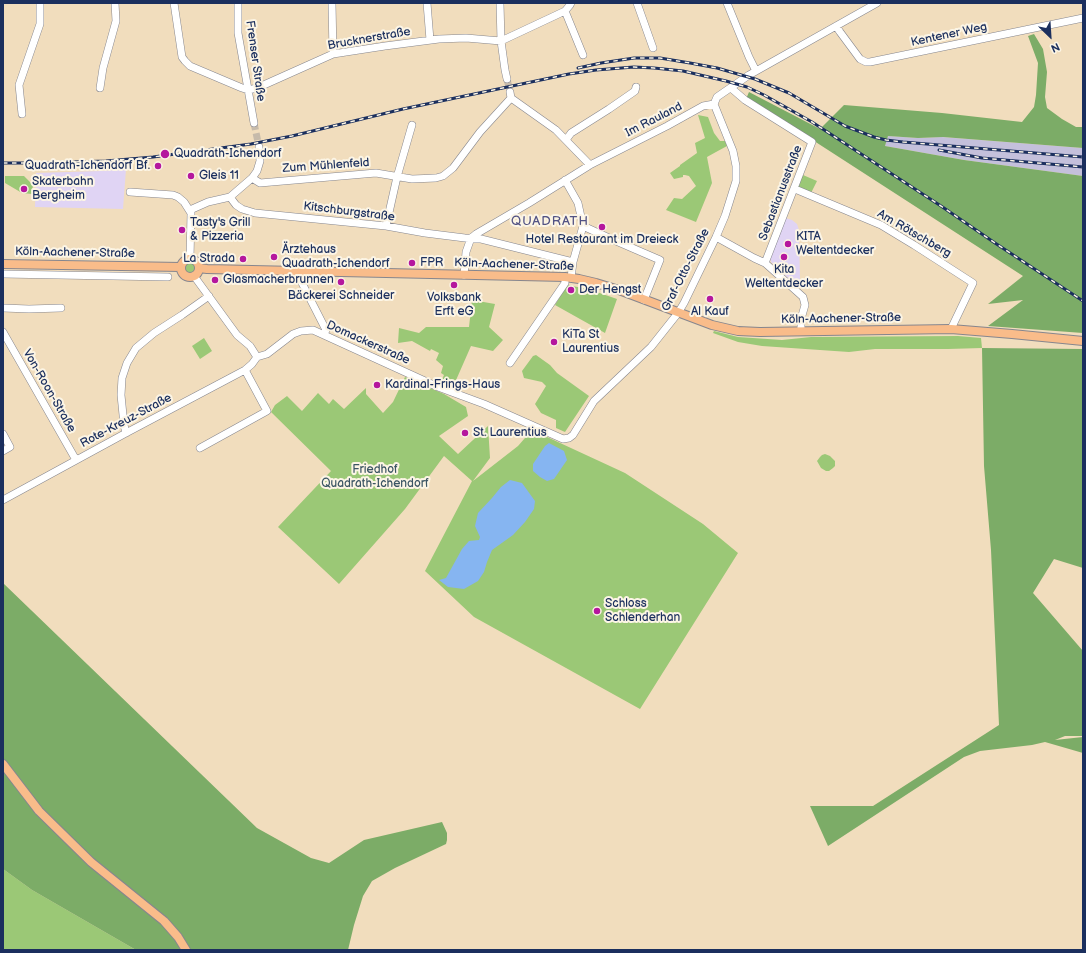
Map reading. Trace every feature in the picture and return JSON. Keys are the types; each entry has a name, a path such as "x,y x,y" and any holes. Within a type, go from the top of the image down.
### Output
{"main road":[{"path":"190,259 198,262 199,268 198,273 189,277 184,274 181,267 185,260 190,259"},
{"name":"Köln-Aachener-Straße","path":"3,264 181,267"},
{"name":"Köln-Aachener-Straße","path":"199,268 568,277 596,283 712,325 738,331 760,332 951,329 1083,341"},
{"path":"3,764 38,811 91,862 164,922 178,937 186,950"}],"street":[{"path":"22,114 19,85 40,24 40,3"},
{"path":"100,88 103,68 116,21 115,3"},
{"path":"174,3 182,57 185,62 190,66 248,90"},
{"name":"Frenser Straße","path":"238,3 238,33 254,123"},
{"path":"332,3 333,54"},
{"path":"427,3 430,40"},
{"path":"500,3 501,41 504,70 507,79"},
{"path":"501,41 565,11 571,3"},
{"path":"638,3 653,48"},
{"path":"727,3 756,71"},
{"name":"Im Rauland","path":"472,238 476,234 590,165 704,106 714,104 717,97 756,71 877,3"},
{"path":"565,11 583,54"},
{"name":"Kentener Weg","path":"836,26 860,59 870,62 1083,18"},
{"name":"Brucknerstraße","path":"248,90 257,88 333,54 430,40 466,38 501,41"},
{"path":"590,165 566,140 571,133 635,91 636,87"},
{"name":"Sebastianusstraße","path":"731,88 745,100 812,142 765,263"},
{"name":"Zum Mühlenfeld","path":"252,178 260,183 376,173 412,179 436,178 443,176 453,168 480,132 511,95 556,130 566,140"},
{"name":"Graf-Otto-Straße","path":"569,438 594,401 651,347 678,313 716,237 725,216 736,181 736,166 733,151 714,104"},
{"path":"386,226 397,177 412,125"},
{"path":"190,210 208,202 230,197 252,178 260,161 259,147"},
{"path":"510,363 565,283 573,262 583,226 578,203 565,180"},
{"name":"Am Rötschberg","path":"795,189 881,225 973,283 951,329"},
{"path":"130,192 173,195 182,199 190,210 191,216 190,259"},
{"name":"Kitschburgstraße","path":"230,197 236,205 242,209 255,212 386,226 425,234 481,239 573,262"},
{"path":"583,226 660,260 644,300"},
{"path":"716,237 765,263 803,297 805,305 801,319 801,331"},
{"path":"464,275 466,252 472,238"},
{"name":"Köln-Aachener-Straße","path":"143,276 147,267"},
{"path":"301,271 302,283 326,330 324,335"},
{"name":"Köln-Aachener-Straße","path":"3,274 168,277"},
{"path":"194,276 237,335 250,346 257,357"},
{"path":"126,433 122,412 121,389 122,378 127,362 136,348 154,333 209,296"},
{"path":"3,308 61,308"},
{"name":"Domackerstraße","path":"257,357 267,354 297,332 313,330 438,387 484,404 563,439 569,438"},
{"name":"Von-Roon-Straße","path":"3,332 76,460"},
{"name":"Rote-Kreuz-Straße","path":"3,500 245,370 257,357"},
{"path":"200,448 266,410 245,370"},
{"path":"3,434 10,447 3,451"}],"shaded area":[{"path":"888,136 918,138 942,137 1083,148 1083,176 964,160 885,146"},
{"path":"126,169 123,209 35,207 36,173"},
{"name":"KITA Weltentdecker","path":"786,218 797,224 799,230 800,280 797,286 771,262 770,258"}],"green space":[{"path":"1034,34 1043,49 1047,72 1045,97 1047,108 1076,127 1083,127 1083,148 943,137 918,138 888,136 885,146 964,160 1083,176 1083,333 988,326 1023,300 988,304 1023,276 811,139 746,99 749,92 820,129 844,105 942,113 1022,122 1034,107 1036,95 1038,63 1028,36"},
{"path":"698,115 708,117 714,133 720,141 725,141 727,146 707,157 712,183 696,222 666,210 674,198 682,199 696,186 689,176 683,175 683,177 674,179 670,173 697,153 695,143 705,138"},
{"path":"803,175 817,181 811,193 797,188"},
{"name":"Skaterbahn Bergheim","path":"5,176 24,176 33,185 32,194 22,193 5,183"},
{"path":"188,262 192,262 196,268 192,274 188,274 184,270 184,266"},
{"path":"567,285 588,289 617,299 605,333 555,305"},
{"path":"472,300 495,304 489,327 503,340 493,351 471,346 453,387 441,382 444,375 441,373 443,366 436,360 439,353 431,349 430,351 412,341 398,343 399,328 419,333 426,327 469,327"},
{"path":"714,331 738,337 782,340 811,337 958,336 981,338 982,348 875,349 849,352 762,346 738,342 713,333"},
{"path":"204,338 212,351 200,359 192,346"},
{"path":"982,348 1083,349 1083,568 1054,559 1033,593 1083,651 1083,736 1065,736 1055,740 1083,737 1083,753 1045,742 980,751 964,757 828,846 810,806 873,806 999,725 991,550 984,466"},
{"path":"536,355 550,365 557,373 589,396 565,432 556,428 556,420 541,413 535,404 546,386 542,382 524,378 522,371 533,356"},
{"name":"Friedhof Quadrath-Ichendorf","path":"405,377 444,394 466,407 468,416 439,436 458,454 488,426 490,458 473,481 518,446 532,430 625,473 703,524 738,553 640,709 474,617 425,571 472,481 444,456 405,509 339,584 278,527 331,471 271,412 275,405 287,396 302,411 318,393 329,404 333,399 344,409 366,388 366,394 383,413 393,402"},
{"path":"825,454 830,456 835,461 835,466 829,471 821,468 817,461 822,455"},
{"path":"3,583 257,828 311,858 329,863 364,840 442,822 447,833 446,844 395,868 372,881 363,896 348,950 136,950 32,890 3,869"},
{"path":"3,869 32,890 136,950 3,950"}],"water":[{"path":"549,443 564,451 567,460 554,479 547,481 533,471 533,464 545,446"},
{"path":"510,480 522,483 535,501 534,509 513,535 492,550 484,572 478,581 464,589 448,587 439,580 446,578 462,549 469,541 479,540 480,537 475,526 478,513 501,487"}],"tunnel":[{"path":"507,79 510,92"},
{"path":"254,123 259,147"}],"railway":[{"path":"578,68 634,58 660,58 690,63 717,68 755,79 789,93 845,126 886,140 1083,157"},
{"path":"3,163 106,161 153,157 251,144 292,136 403,109 569,74 634,67 683,71 747,87 812,122 1083,301"},
{"path":"939,150 982,158 1083,167"}],"place":[{"name":"Quadrath-Ichendorf","path":"165,154"},
{"name":"Quadrath-Ichendorf Bf.","path":"158,166"},
{"name":"Gleis 11","path":"191,176"},
{"name":"Skaterbahn Bergheim","path":"24,189"},
{"name":"Hotel Restaurant im Dreieck","path":"602,227"},
{"name":"Tasty's Grill & Pizzeria","path":"182,230"},
{"name":"KITA Weltentdecker","path":"788,244"},
{"name":"Ärztehaus Quadrath-Ichendorf","path":"274,257"},
{"name":"Kita Weltentdecker","path":"784,257"},
{"name":"La Strada","path":"243,259"},
{"name":"FPR","path":"412,263"},
{"name":"Glasmacherbrunnen","path":"215,280"},
{"name":"Bäckerei Schneider","path":"341,282"},
{"name":"Volksbank Erft eG","path":"454,285"},
{"name":"Der Hengst","path":"571,290"},
{"name":"Al Kauf","path":"710,299"},
{"name":"KiTa St Laurentius","path":"554,342"},
{"name":"Kardinal-Frings-Haus","path":"377,385"},
{"name":"St. Laurentius","path":"465,433"},
{"name":"Schloss Schlenderhan","path":"597,611"}],"district":[{"name":"QUADRATH","path":"550,222"}]}
